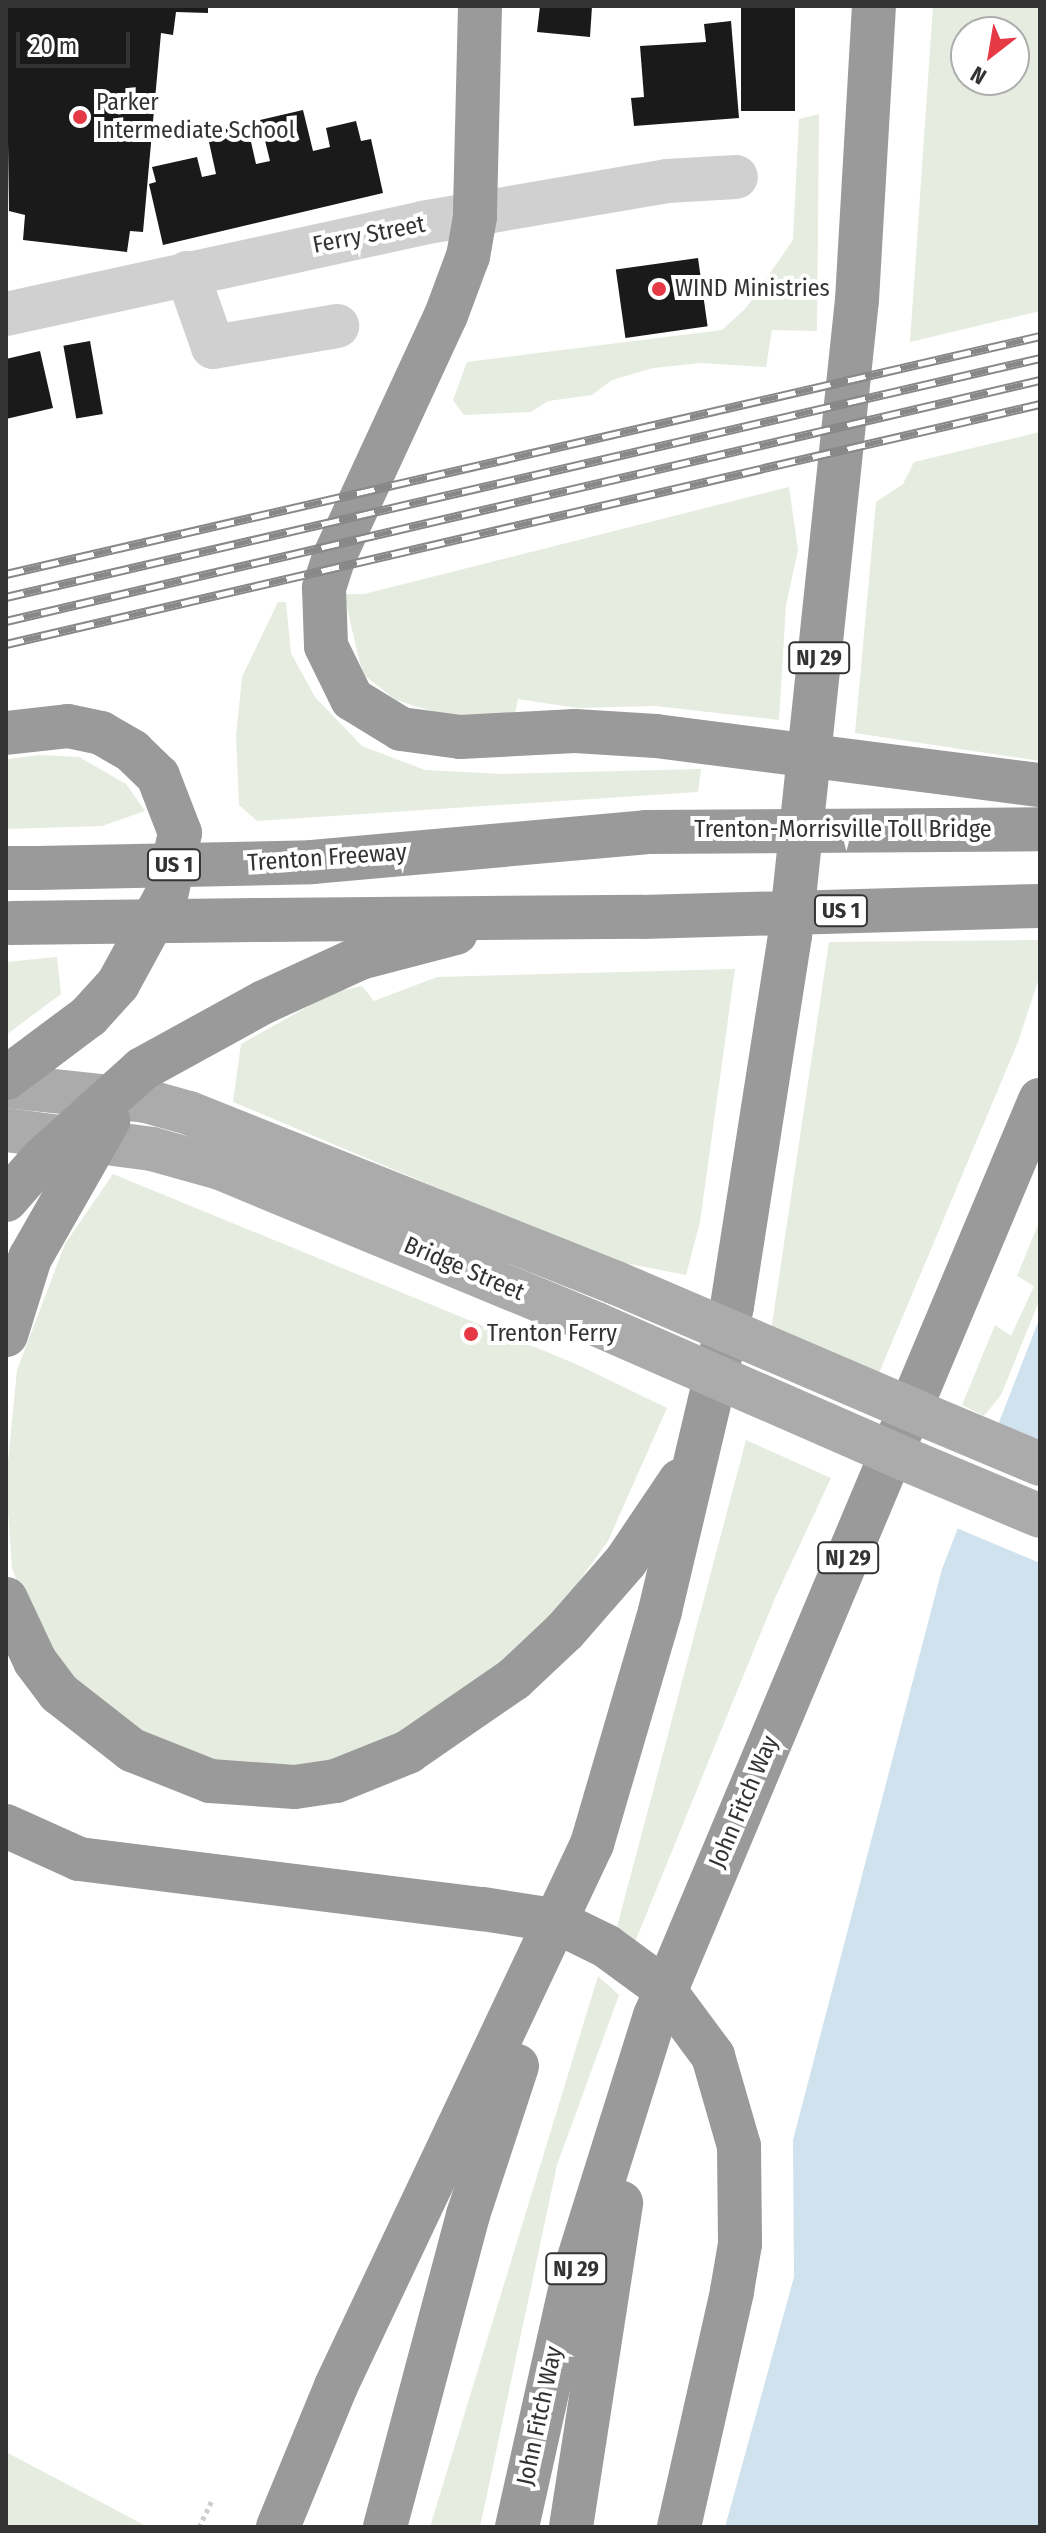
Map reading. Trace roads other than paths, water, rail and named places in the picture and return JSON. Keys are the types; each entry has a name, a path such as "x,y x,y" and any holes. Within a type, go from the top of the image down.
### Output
{"highway":[{"path":"478,6 475,217 446,315 334,557 324,588 326,646 352,699 401,729 460,737 575,731 656,736 1040,785"},
{"name":"NJ 29","path":"385,2527 468,2215 620,1755 732,1306 790,936 857,300 874,6"},
{"path":"6,733 68,726 101,733 132,751 158,776 180,833 166,896 118,984 89,1016 6,1078"},
{"name":"Trenton-Morrisville Toll Bridge","path":"646,832 1040,829"},
{"name":"Trenton Freeway","path":"22,868 312,862 646,832"},
{"name":"US 1","path":"8,923 569,914 642,917 1040,906"},
{"path":"6,1200 41,1160 142,1069 264,1002 360,958 474,929 569,914"},
{"path":"6,1335 30,1258 74,1173 142,1069"},
{"name":"John Fitch Way","path":"517,2527 573,2277 655,2016 1040,1100"},
{"path":"6,1599 35,1661 59,1693 132,1750 210,1781 281,1787 336,1781 408,1752 514,1679 565,1631 626,1561 695,1459"},
{"path":"6,1826 79,1859 553,1920 606,1946 662,1987 713,2056 739,2146 740,2244 679,2527"},
{"path":"278,2527 336,2386 576,1885"},
{"path":"571,2527 597,2332 655,2016"}],"main road":[{"name":"Bridge Street","path":"6,1086 132,1098 189,1113 614,1282 1040,1464"},
{"name":"Bridge Street","path":"6,1130 152,1149 220,1168 596,1324 1040,1516"}],"street":[{"name":"Ferry Street","path":"6,314 187,273 475,217 667,181 736,177"},
{"path":"187,273 213,347 337,326"}],"water":[{"path":"1040,1317 1040,2527 725,2527 794,2277 793,2140 942,1569"}],"railway":[{"path":"6,574 1040,336"},
{"path":"6,597 1040,358"},
{"path":"6,621 1040,380"},
{"path":"6,644 1040,404"}],"place":[{"name":"Parker Intermediate School","path":"80,117"},
{"name":"WIND Ministries","path":"659,289"},
{"name":"Trenton Ferry","path":"471,1334"}]}
